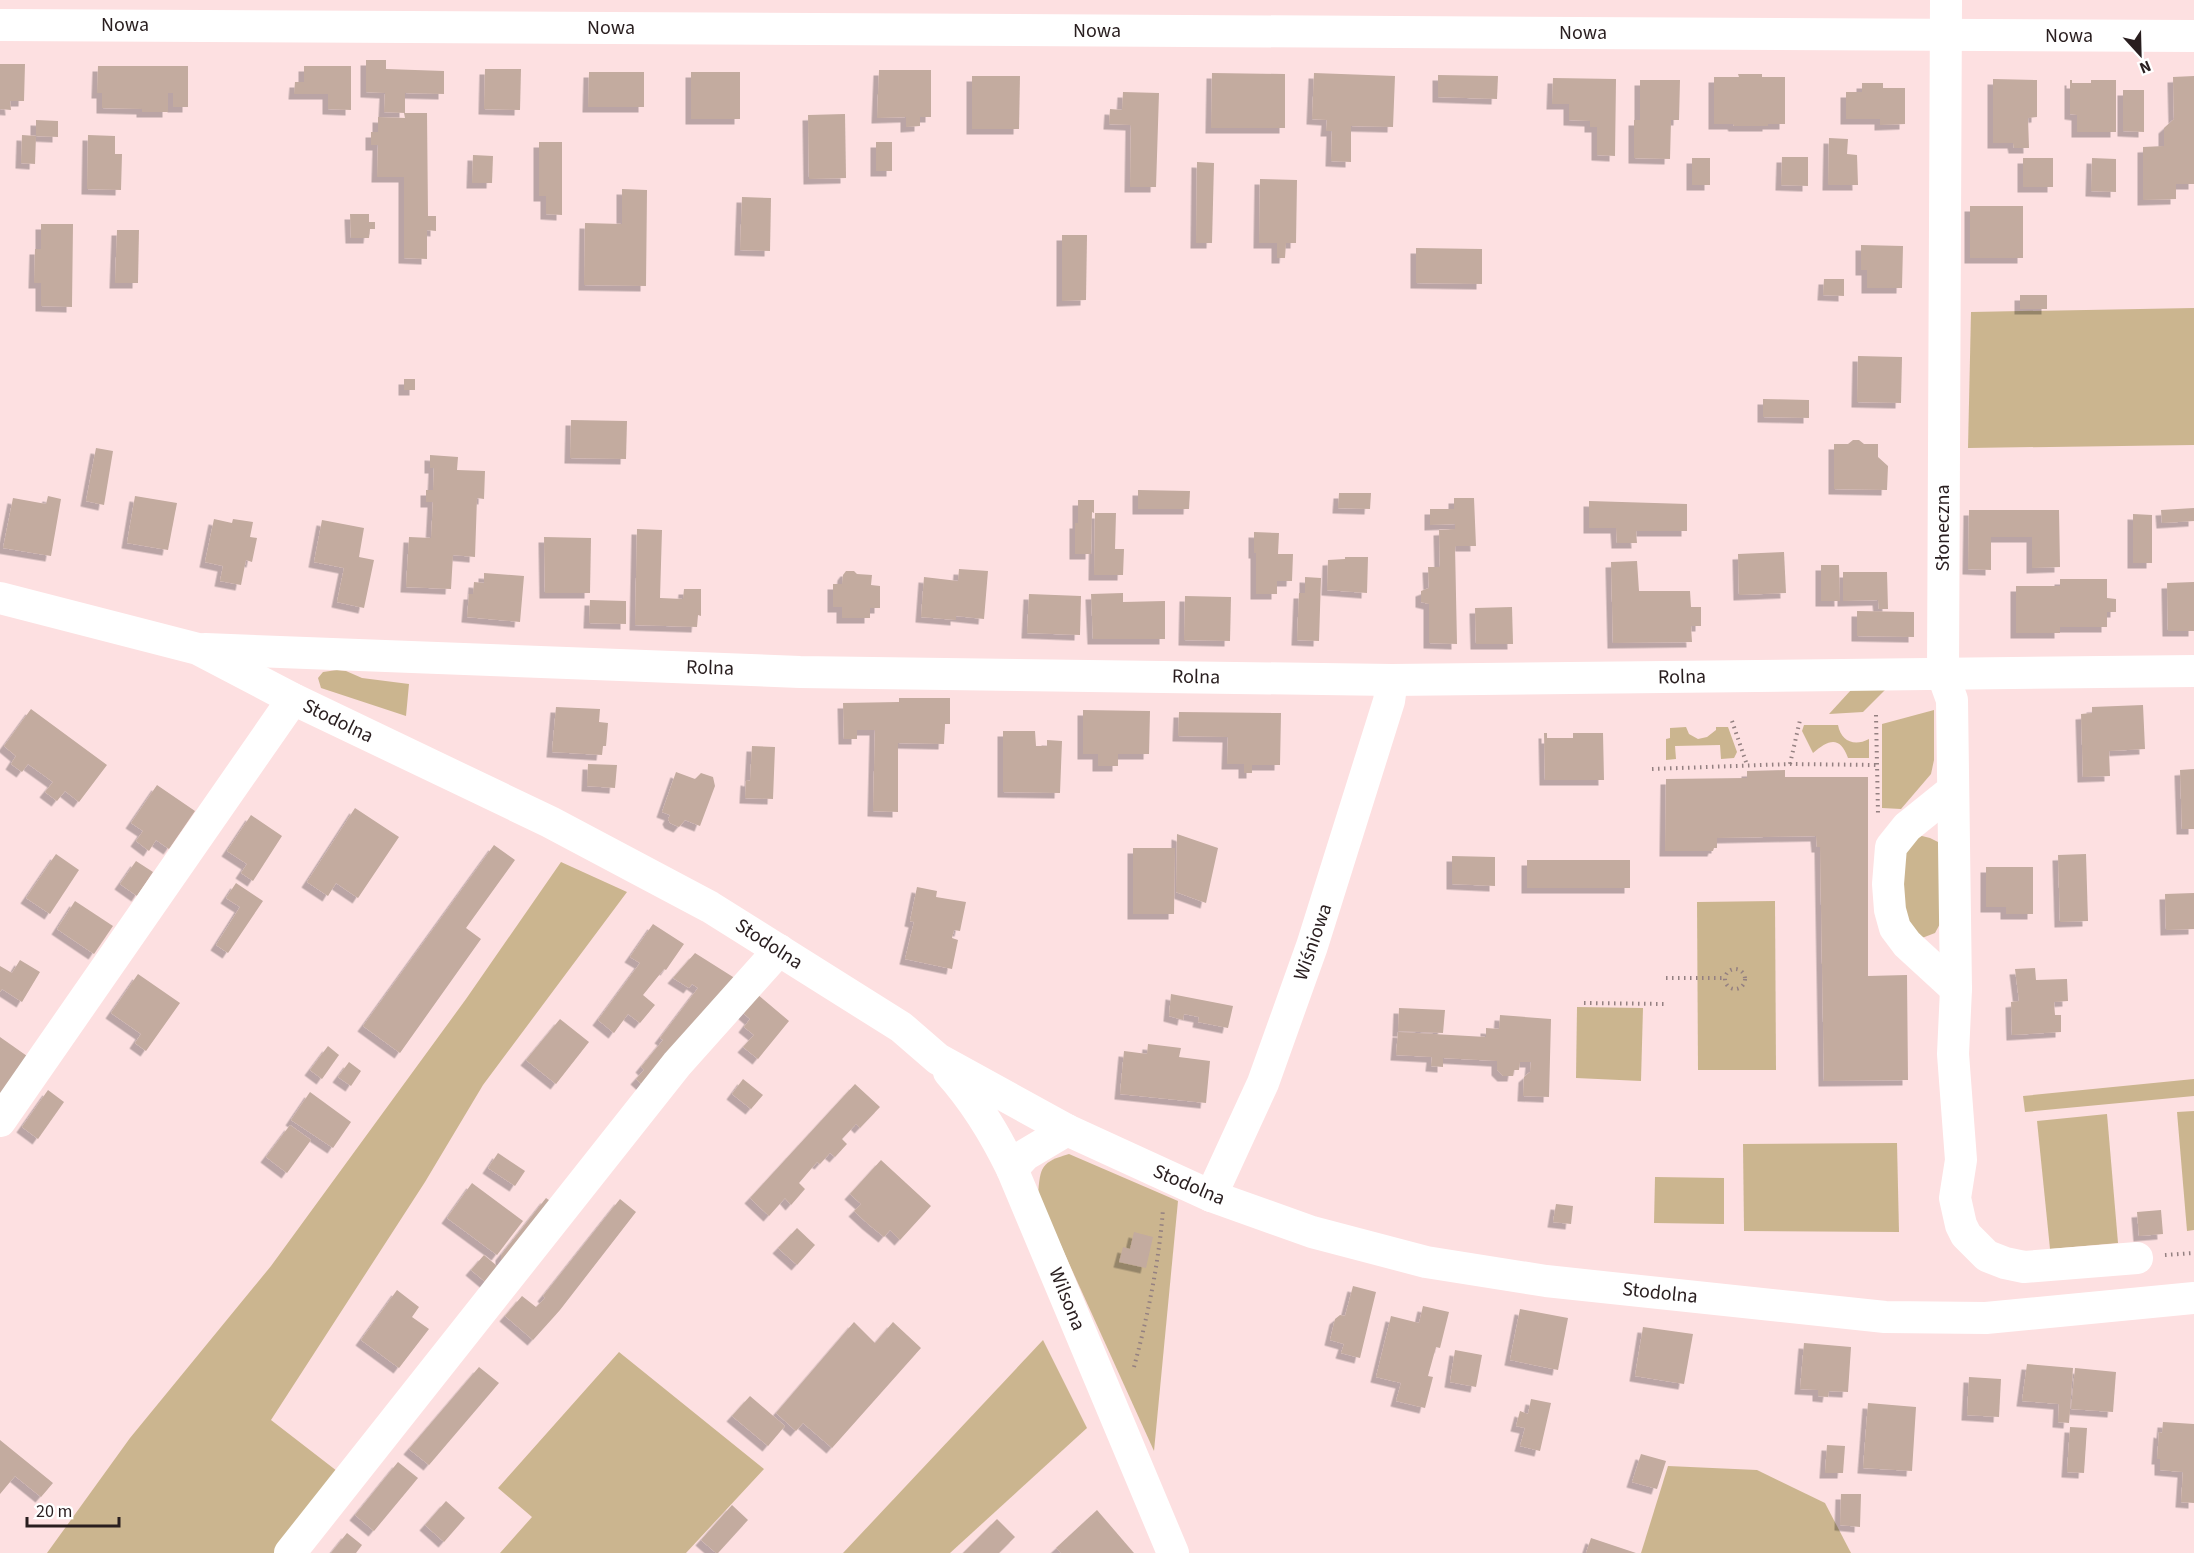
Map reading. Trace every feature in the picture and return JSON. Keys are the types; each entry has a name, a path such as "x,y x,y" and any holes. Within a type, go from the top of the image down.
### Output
{"street":[{"name":"Słoneczna","path":"1946,0 1943,675 1952,700 1956,989 1953,1054 1961,1160 1955,1198 1966,1235 1988,1256 2005,1263 2024,1267 2137,1258"},
{"name":"Nowa","path":"0,25 2194,36"},
{"name":"Stodolna","path":"0,598 198,649 293,699 550,822 710,907 901,1027 938,1059 1067,1130 1210,1196 1312,1232 1426,1262 1546,1281 1873,1316 1986,1318 2194,1298"},
{"name":"Rolna","path":"198,649 800,672 1392,680 2194,671"},
{"name":"Wiśniowa","path":"1210,1196 1263,1083 1312,946 1389,701 1392,680"},
{"name":"Stodolna","path":"0,1121 293,699"},
{"path":"1953,790 1907,827 1891,848 1888,884 1890,910 1895,928 1907,944 1956,989"},
{"path":"290,1553 677,1064 779,950"},
{"name":"Wilsona","path":"938,1059 974,1102 998,1140 1012,1169 1173,1553"},
{"path":"1012,1169 1025,1155 1067,1130"}],"path":[{"path":"1875,716 1878,822"},
{"path":"1790,764 1800,720"},
{"path":"1732,721 1748,766"},
{"path":"1652,769 1790,764 1877,765"},
{"path":"1733,968 1742,970 1746,979 1742,987 1737,989 1728,987 1725,978 1726,973 1733,968"},
{"path":"1666,978 1725,978"},
{"path":"1584,1003 1666,1004"},
{"path":"1134,1367 1145,1325 1161,1237 1164,1205"}],"shaded area":[{"path":"2194,308 2194,445 1968,448 1971,312"},
{"path":"337,670 362,678 409,684 406,716 321,688 318,678 323,672"},
{"path":"1851,690 1885,690 1863,712 1829,714"},
{"path":"1934,710 1934,760 1931,774 1901,809 1882,808 1882,724"},
{"path":"1804,725 1838,725 1842,735 1849,741 1858,742 1869,739 1869,758 1848,758 1841,746 1833,742 1813,753 1802,731"},
{"path":"1686,727 1689,734 1698,739 1707,737 1716,730 1716,727 1728,727 1737,752 1734,758 1721,759 1720,745 1675,746 1676,759 1666,760 1666,739 1670,738 1670,728"},
{"path":"1922,836 1940,843 1941,922 1935,933 1922,938 1906,932 1898,854 1911,838"},
{"path":"561,862 627,892 483,1085 425,1182 271,1420 346,1478 285,1553 47,1553 130,1438 271,1266 466,999"},
{"path":"1775,901 1776,1070 1698,1070 1697,902"},
{"path":"1577,1007 1643,1008 1641,1081 1576,1078"},
{"path":"2194,1079 2194,1096 2025,1112 2023,1096"},
{"path":"2194,1111 2194,1230 2187,1231 2177,1112"},
{"path":"2107,1114 2118,1243 2050,1249 2037,1121"},
{"path":"1897,1143 1899,1232 1744,1231 1743,1144"},
{"path":"1069,1154 1178,1201 1154,1451 1038,1195 1041,1172 1047,1163"},
{"path":"1655,1177 1724,1178 1724,1224 1654,1223"},
{"path":"1043,1340 1087,1428 950,1553 843,1553"},
{"path":"619,1352 764,1469 686,1553 500,1553 532,1517 498,1488"},
{"path":"1668,1466 1757,1470 1825,1503 1851,1553 1641,1553"}],"building":[{"path":"366,60 386,60 386,69 444,71 444,94 405,93 405,113 384,112 385,93 366,92"},
{"path":"0,64 25,64 24,101 10,101 11,110 0,109"},
{"path":"98,66 188,66 188,107 173,107 173,93 168,93 168,112 102,108 102,93 97,93"},
{"path":"304,66 351,66 351,110 328,109 328,94 294,94 295,82 304,82"},
{"path":"485,69 521,69 520,110 484,109"},
{"path":"879,70 931,70 931,117 920,117 920,126 906,127 906,117 877,118"},
{"path":"589,72 644,72 644,107 588,107"},
{"path":"691,72 740,72 740,119 691,119"},
{"path":"1212,73 1285,74 1285,128 1211,128"},
{"path":"1314,73 1395,76 1393,127 1351,126 1351,162 1331,161 1332,131 1326,131 1327,120 1312,119"},
{"path":"1738,74 1785,77 1785,124 1734,126 1733,124 1714,124 1714,77 1739,77"},
{"path":"1438,75 1498,76 1497,99 1438,97"},
{"path":"972,76 1020,76 1019,129 972,129"},
{"path":"2194,76 2194,184 2176,184 2176,199 2143,200 2143,147 2164,146 2164,128 2174,119 2173,77"},
{"path":"1553,78 1616,79 1615,156 1597,155 1597,127 1590,127 1590,121 1569,120 1569,104 1552,104"},
{"path":"1993,79 2037,80 2037,117 2028,118 2029,148 2014,148 2013,143 1993,143"},
{"path":"1640,80 1680,80 1679,120 1671,120 1670,159 1634,158 1634,120 1640,120"},
{"path":"2070,80 2072,83 2091,83 2091,80 2116,80 2116,132 2077,132 2077,115 2070,114"},
{"path":"1862,83 1883,83 1883,88 1905,88 1905,124 1880,125 1880,119 1846,119 1846,92 1862,92"},
{"path":"2123,90 2144,90 2144,132 2123,131"},
{"path":"1123,92 1159,93 1156,187 1130,187 1131,125 1109,124 1110,109 1122,110"},
{"path":"404,113 427,113 428,216 436,216 436,231 427,230 427,259 404,258 404,177 377,177 378,145 371,145 371,132 378,132 378,117 405,118"},
{"path":"845,114 846,178 809,179 808,115"},
{"path":"36,120 58,121 58,137 36,136"},
{"path":"22,135 36,136 35,164 21,163"},
{"path":"88,135 115,136 115,154 122,154 121,190 87,189"},
{"path":"1829,138 1848,139 1847,154 1857,155 1858,185 1828,185"},
{"path":"539,142 562,142 562,215 546,214 546,196 539,196"},
{"path":"876,142 892,142 892,171 876,171"},
{"path":"473,155 493,156 492,183 472,183"},
{"path":"1782,157 1808,157 1808,186 1781,185"},
{"path":"1692,158 1710,158 1710,185 1692,185"},
{"path":"2023,158 2053,158 2053,187 2023,187"},
{"path":"2092,158 2116,159 2116,192 2091,191"},
{"path":"1197,162 1214,163 1212,243 1196,243"},
{"path":"1260,179 1297,180 1296,243 1286,243 1285,258 1277,258 1277,243 1259,243"},
{"path":"622,189 647,190 646,286 584,285 585,223 622,224"},
{"path":"742,197 771,198 770,251 740,250"},
{"path":"1970,206 2023,206 2023,258 1970,258"},
{"path":"350,214 369,214 369,222 375,222 375,229 370,229 369,238 351,238"},
{"path":"41,224 73,224 72,307 41,306 41,283 34,283 35,249 41,249"},
{"path":"117,230 139,230 138,283 115,283"},
{"path":"1062,235 1087,235 1086,300 1062,301"},
{"path":"1861,245 1903,246 1902,288 1867,288 1867,270 1861,270"},
{"path":"1416,248 1482,249 1482,284 1416,283"},
{"path":"1824,279 1844,279 1844,296 1823,295"},
{"path":"2020,295 2047,295 2047,309 2020,309"},
{"path":"1858,356 1902,357 1901,403 1857,402"},
{"path":"404,379 415,379 415,390 404,390"},
{"path":"1763,399 1809,400 1809,418 1763,417"},
{"path":"571,420 627,421 626,459 570,458"},
{"path":"1853,440 1859,440 1864,444 1878,444 1878,457 1888,466 1887,490 1834,489 1834,444 1848,444"},
{"path":"96,448 113,451 104,505 86,501"},
{"path":"430,455 458,457 457,470 485,471 484,499 477,498 475,557 453,555 451,589 406,587 409,537 431,538 433,502 426,502 426,490 433,490 434,468 430,468"},
{"path":"1138,490 1190,491 1189,509 1138,509"},
{"path":"1339,493 1371,493 1370,509 1338,508"},
{"path":"48,496 61,499 51,556 3,548 13,498 46,504"},
{"path":"135,496 177,503 168,550 127,543"},
{"path":"1454,498 1474,498 1476,546 1455,546 1457,644 1429,643 1429,604 1421,602 1421,591 1429,588 1428,567 1440,567 1439,530 1455,529 1455,524 1430,525 1430,509 1454,509"},
{"path":"1078,500 1094,500 1091,554 1075,554"},
{"path":"1589,501 1687,504 1687,531 1636,531 1637,543 1617,543 1616,528 1589,528"},
{"path":"2194,508 2194,521 2162,523 2161,510"},
{"path":"1969,510 2059,510 2060,567 2032,568 2032,537 1991,537 1991,570 1968,569"},
{"path":"1095,513 1116,513 1115,549 1124,549 1123,575 1094,575"},
{"path":"2133,514 2152,515 2152,563 2133,563"},
{"path":"214,519 232,523 233,519 253,522 250,537 257,538 252,562 246,560 241,585 220,581 223,566 205,562"},
{"path":"322,520 364,528 359,557 374,560 364,608 337,602 344,568 314,562"},
{"path":"637,529 662,530 660,598 683,599 684,589 701,589 701,616 698,615 697,627 635,625"},
{"path":"1254,532 1279,533 1278,554 1293,554 1292,581 1277,581 1277,594 1256,594"},
{"path":"544,537 591,538 590,593 545,593"},
{"path":"1784,552 1786,593 1739,595 1738,554"},
{"path":"1345,557 1368,557 1367,593 1327,590 1328,560 1345,559"},
{"path":"1637,561 1639,591 1690,591 1691,607 1701,607 1701,626 1691,626 1692,642 1613,643 1611,562"},
{"path":"1821,565 1839,565 1840,601 1821,601"},
{"path":"959,569 988,571 984,619 956,616 956,620 921,617 924,577 958,581"},
{"path":"846,571 872,575 871,585 880,586 880,608 870,608 870,618 842,618 842,607 833,607 833,584 842,584"},
{"path":"1843,572 1887,572 1888,609 1879,609 1878,600 1843,601"},
{"path":"484,573 524,576 520,622 467,617 469,594 473,594 474,582 484,583"},
{"path":"1305,577 1321,578 1319,641 1297,640 1299,593 1305,593"},
{"path":"2060,579 2107,579 2107,598 2116,599 2116,612 2107,612 2107,627 2060,627 2060,633 2016,633 2016,586 2060,586"},
{"path":"2194,582 2194,631 2168,631 2167,583"},
{"path":"1123,593 1123,602 1165,601 1165,639 1093,639 1091,594"},
{"path":"1029,594 1081,596 1080,635 1027,633"},
{"path":"1185,596 1231,597 1230,641 1184,640"},
{"path":"590,600 626,601 626,624 589,623"},
{"path":"1512,607 1513,644 1476,644 1475,608"},
{"path":"1857,611 1914,612 1914,637 1857,636"},
{"path":"899,698 950,698 950,724 945,724 944,744 898,743 898,812 873,811 875,730 857,730 857,739 844,739 843,703 899,702"},
{"path":"2143,705 2145,749 2109,751 2110,776 2083,777 2081,714 2092,713 2092,707"},
{"path":"556,707 600,709 599,722 608,723 606,746 603,746 602,755 552,752"},
{"path":"31,709 107,765 79,802 65,791 57,801 45,792 53,782 28,764 22,772 11,764 16,756 4,746"},
{"path":"1083,710 1150,711 1149,754 1118,754 1118,766 1098,766 1098,754 1083,754"},
{"path":"1179,712 1281,713 1280,765 1252,765 1252,773 1244,773 1244,764 1227,764 1228,737 1178,736"},
{"path":"1003,731 1035,731 1036,746 1047,746 1047,740 1062,741 1060,793 1003,792"},
{"path":"1544,733 1547,733 1547,738 1573,738 1573,733 1603,733 1604,780 1545,780"},
{"path":"752,746 775,747 773,799 745,798 746,780 750,781"},
{"path":"588,764 617,765 615,788 587,786"},
{"path":"2194,769 2194,829 2182,829 2180,770"},
{"path":"1785,770 1785,777 1868,777 1868,976 1907,975 1908,1080 1824,1081 1820,847 1817,847 1816,836 1717,838 1717,848 1713,851 1665,851 1666,779 1747,778 1747,771"},
{"path":"676,772 695,779 701,773 713,777 715,786 700,826 685,820 679,827 670,823 668,819 670,815 662,812"},
{"path":"157,785 195,811 169,849 156,840 149,851 136,841 143,831 131,823"},
{"path":"355,808 399,837 358,898 336,883 328,896 307,882"},
{"path":"251,815 282,836 253,881 241,873 247,864 227,851"},
{"path":"1177,834 1218,848 1206,903 1176,892"},
{"path":"494,845 515,860 466,928 481,939 400,1053 363,1026"},
{"path":"1133,848 1175,848 1174,914 1133,914"},
{"path":"56,854 79,870 50,914 26,898"},
{"path":"2086,854 2088,921 2060,922 2058,855"},
{"path":"1452,856 1495,857 1495,886 1452,884"},
{"path":"1527,860 1630,860 1630,888 1527,888"},
{"path":"136,861 153,872 137,896 120,884"},
{"path":"1986,867 2033,867 2033,914 2006,914 2006,907 1986,907"},
{"path":"236,883 263,901 228,953 216,945 240,907 226,898"},
{"path":"917,887 937,891 936,897 966,902 960,931 954,930 952,938 958,940 952,969 905,959 914,922 910,921"},
{"path":"2194,893 2194,929 2166,930 2165,894"},
{"path":"75,901 113,926 94,954 57,929"},
{"path":"653,924 684,944 666,970 664,969 643,995 655,1005 640,1023 628,1014 614,1033 598,1020 640,963 630,957"},
{"path":"695,953 741,982 648,1090 636,1079 644,1070 641,1067 663,1040 660,1038 698,988 692,984 689,988 673,978"},
{"path":"20,960 40,972 22,1002 2,989 0,992 0,966 12,973"},
{"path":"2035,968 2036,980 2067,979 2068,1001 2054,1002 2055,1015 2061,1015 2061,1032 2012,1035 2011,1002 2019,1001 2015,969"},
{"path":"138,974 180,1003 146,1051 135,1043 141,1034 111,1013"},
{"path":"757,994 789,1021 758,1059 743,1047 754,1035 744,1027 750,1019 742,1012"},
{"path":"1171,994 1233,1006 1228,1028 1198,1022 1199,1017 1184,1014 1183,1020 1169,1016"},
{"path":"1399,1008 1445,1010 1443,1033 1398,1031"},
{"path":"1500,1015 1551,1019 1549,1097 1523,1096 1524,1077 1530,1072 1531,1062 1520,1062 1519,1070 1514,1070 1513,1076 1503,1076 1497,1070 1497,1061 1443,1058 1443,1067 1431,1066 1432,1057 1396,1055 1398,1032 1486,1037 1486,1028 1499,1029"},
{"path":"560,1019 589,1042 556,1084 526,1060"},
{"path":"0,1037 27,1056 0,1096"},
{"path":"1148,1044 1181,1048 1179,1057 1210,1061 1206,1103 1120,1094 1124,1051 1147,1054"},
{"path":"328,1046 339,1055 322,1079 310,1070"},
{"path":"349,1062 361,1071 351,1086 338,1077"},
{"path":"743,1079 763,1095 751,1109 732,1094"},
{"path":"855,1084 880,1107 860,1128 856,1124 842,1139 847,1144 835,1157 830,1153 820,1164 817,1162 799,1183 805,1189 791,1205 785,1198 769,1216 750,1198"},
{"path":"48,1090 64,1102 38,1139 22,1127"},
{"path":"310,1092 351,1122 333,1148 291,1120"},
{"path":"290,1125 311,1140 287,1173 266,1157"},
{"path":"498,1153 525,1171 515,1186 488,1168"},
{"path":"881,1160 931,1206 900,1240 890,1230 884,1237 854,1211 861,1204 850,1194"},
{"path":"472,1183 523,1221 497,1255 447,1218"},
{"path":"546,1198 556,1205 507,1266 501,1261 501,1255"},
{"path":"620,1199 636,1212 560,1310 533,1340 505,1316 522,1296 536,1307 545,1298 543,1296"},
{"path":"1556,1204 1573,1206 1571,1224 1553,1222"},
{"path":"2161,1210 2163,1234 2139,1236 2137,1212"},
{"path":"797,1228 815,1245 797,1265 778,1248"},
{"path":"1134,1232 1153,1237 1146,1268 1119,1262 1123,1247 1130,1249"},
{"path":"484,1255 502,1270 489,1285 471,1270"},
{"path":"1353,1286 1376,1292 1360,1358 1341,1353 1344,1344 1330,1340 1335,1319 1340,1315 1345,1316"},
{"path":"397,1290 419,1307 412,1317 429,1329 399,1368 361,1340"},
{"path":"1423,1306 1449,1312 1440,1348 1436,1347 1428,1376 1433,1377 1425,1408 1396,1401 1401,1383 1376,1377 1391,1316 1419,1323"},
{"path":"1520,1309 1568,1318 1558,1370 1510,1360"},
{"path":"854,1322 875,1343 893,1322 921,1348 832,1448 803,1423 796,1431 776,1413"},
{"path":"1643,1327 1693,1334 1684,1384 1635,1376"},
{"path":"1804,1343 1851,1347 1848,1392 1829,1391 1828,1397 1818,1396 1818,1390 1800,1389"},
{"path":"1455,1350 1482,1355 1476,1387 1450,1382"},
{"path":"2027,1364 2073,1368 2069,1423 2058,1422 2059,1404 2022,1401"},
{"path":"479,1367 499,1383 429,1465 409,1449"},
{"path":"2075,1368 2116,1372 2113,1412 2071,1409"},
{"path":"1969,1377 2001,1379 1999,1417 1967,1415"},
{"path":"750,1396 785,1426 768,1446 732,1416"},
{"path":"1531,1399 1551,1403 1540,1451 1520,1446 1525,1428 1516,1426 1520,1411 1528,1414"},
{"path":"1868,1403 1916,1407 1912,1471 1863,1468"},
{"path":"2163,1422 2194,1424 2194,1503 2181,1502 2183,1472 2160,1470 2160,1459 2157,1459 2159,1432 2162,1433"},
{"path":"2070,1427 2087,1428 2084,1473 2067,1472"},
{"path":"0,1440 53,1483 41,1497 15,1476 0,1494"},
{"path":"1827,1445 1845,1446 1843,1473 1825,1473"},
{"path":"1641,1454 1666,1461 1657,1489 1632,1482"},
{"path":"398,1462 418,1478 374,1531 355,1515"},
{"path":"1841,1494 1861,1494 1860,1527 1840,1525"},
{"path":"446,1501 465,1518 444,1542 425,1525"},
{"path":"732,1505 748,1520 716,1553 701,1540"},
{"path":"1097,1510 1134,1553 1061,1553 1056,1548"},
{"path":"997,1519 1015,1537 999,1553 963,1553"},
{"path":"347,1533 362,1545 356,1553 331,1553"},
{"path":"1591,1538 1636,1553 1586,1553"}]}
